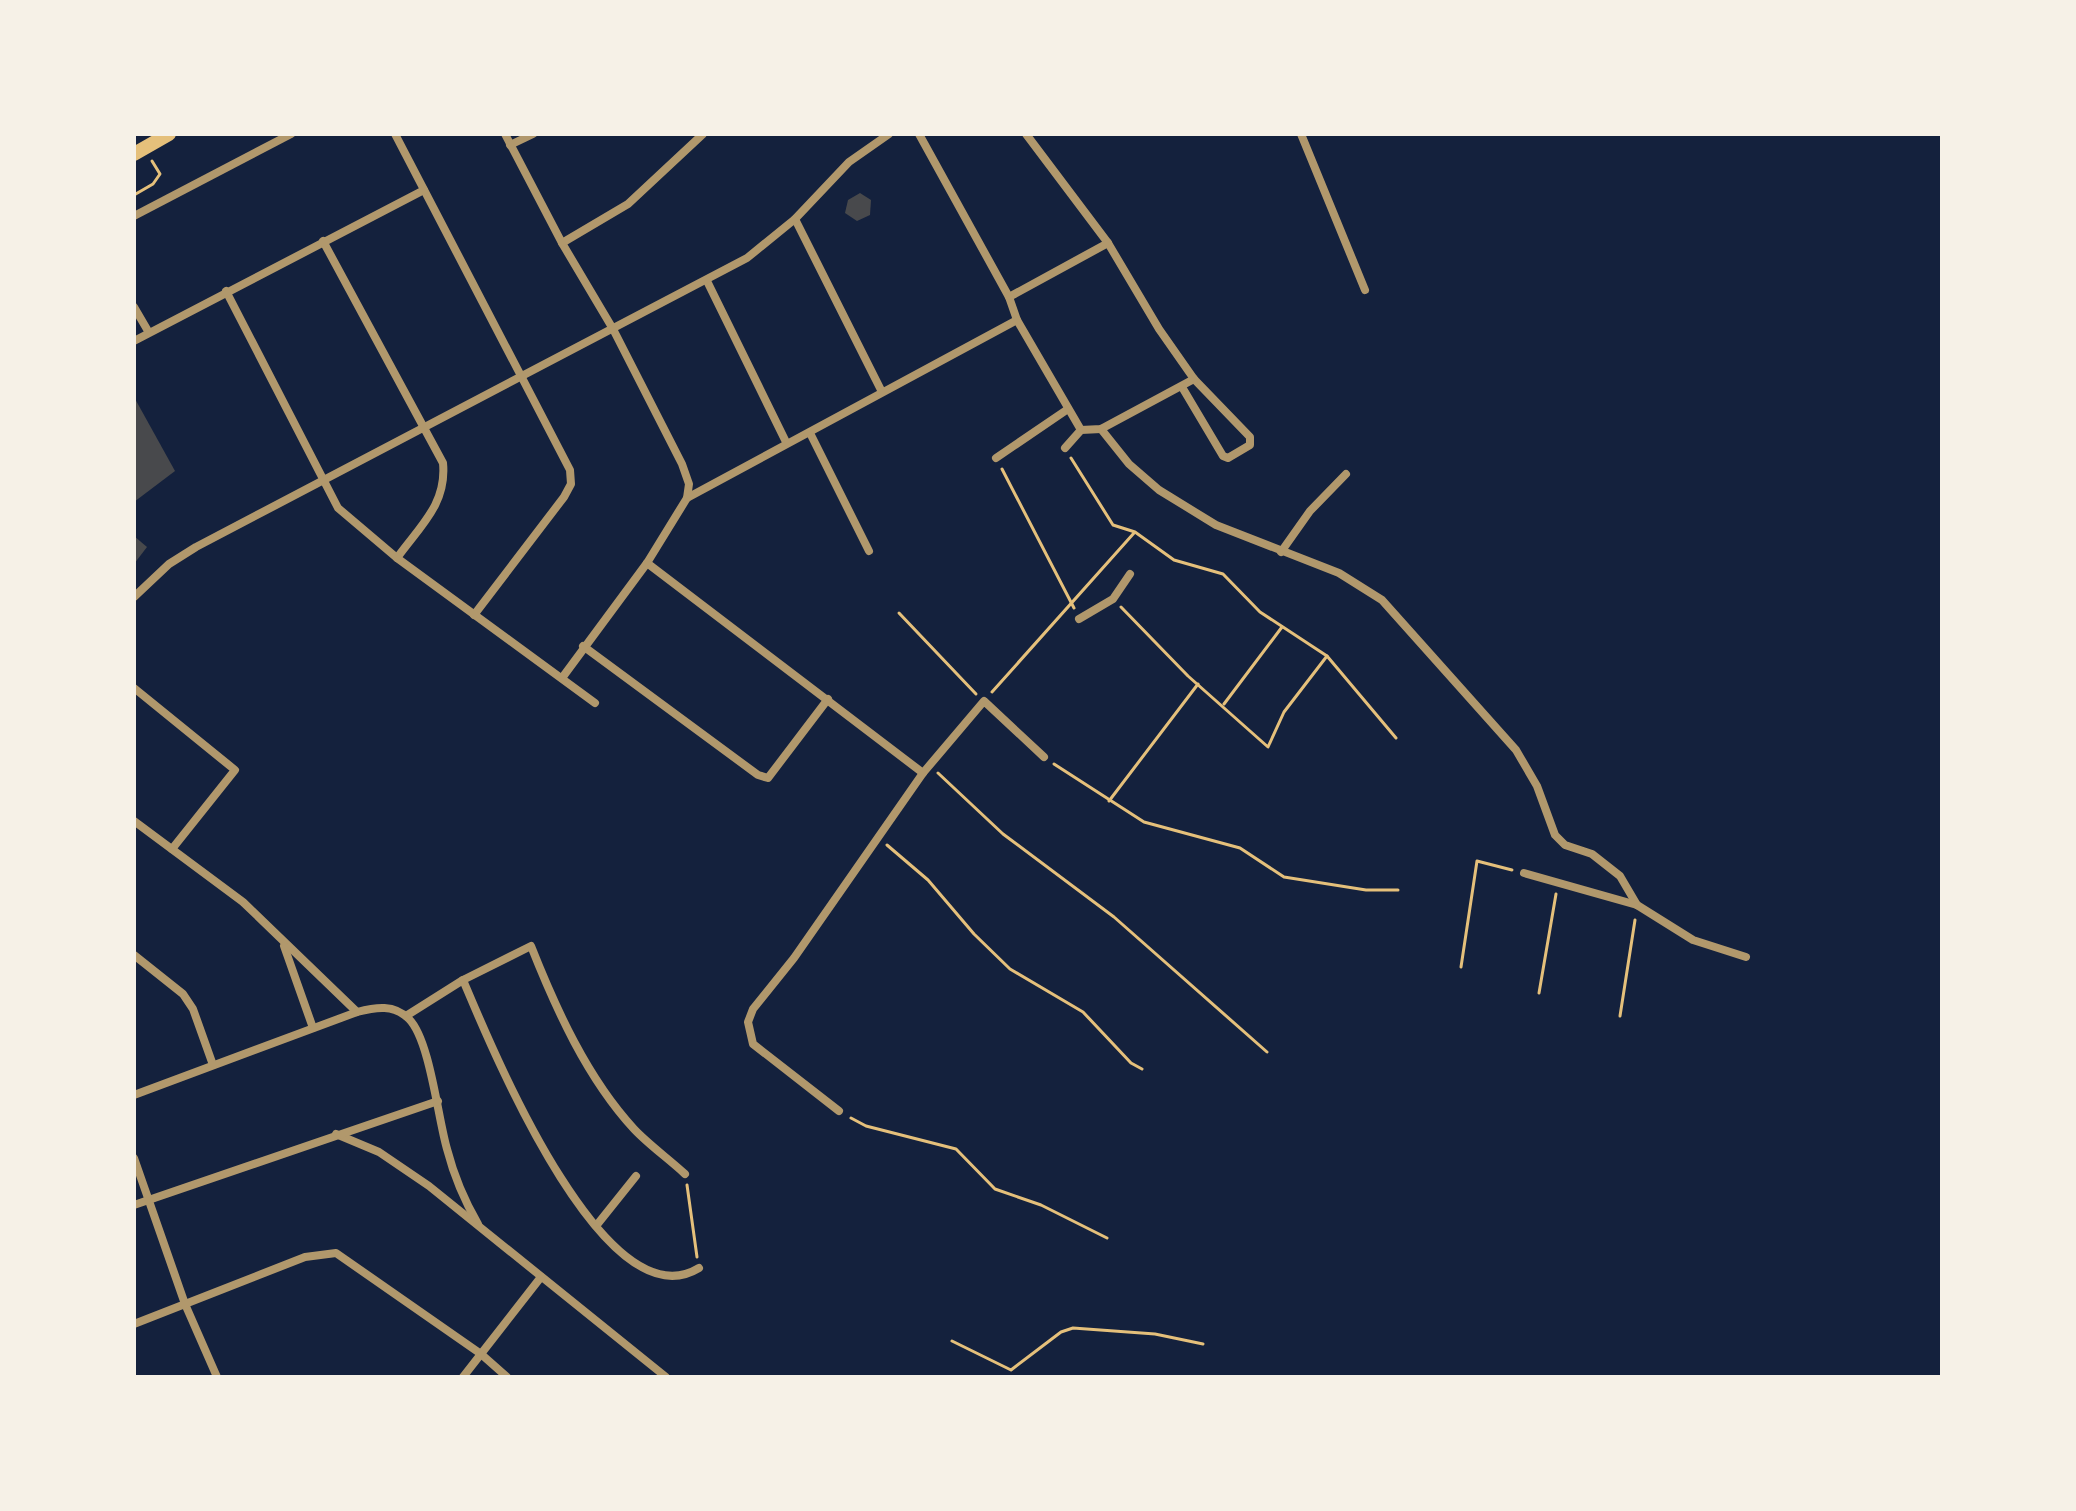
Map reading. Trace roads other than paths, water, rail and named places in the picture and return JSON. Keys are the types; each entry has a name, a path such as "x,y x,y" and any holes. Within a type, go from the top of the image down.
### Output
{"main road":[{"path":"141,154 169,134"}],"street":[{"path":"134,216 291,134"},
{"path":"395,134 570,470 571,484 474,615"},
{"path":"505,134 562,243 613,329 682,464 689,484 687,498 647,563 562,678"},
{"path":"510,145 533,134"},
{"path":"562,243 628,204 703,134"},
{"path":"134,597 169,564 196,547 747,258 795,219 849,162 889,134"},
{"path":"919,134 1009,297 1017,320 1081,430"},
{"path":"1026,134 1108,243 1159,329 1194,379 1250,437 1250,445 1228,458 1223,456 1182,387"},
{"path":"1301,134 1365,290"},
{"path":"134,341 148,331 424,190"},
{"path":"795,219 882,392"},
{"path":"323,241 443,463 445,483 441,498 397,558"},
{"path":"1009,297 1108,243"},
{"path":"707,281 786,442"},
{"path":"226,291 322,483 338,508 397,558 595,703"},
{"path":"134,307 148,331"},
{"path":"687,498 1017,320"},
{"path":"1065,448 1081,430 1101,429 1194,379"},
{"path":"996,458 1068,409"},
{"path":"1101,429 1129,464 1159,490 1216,525 1339,573 1382,600 1516,750 1537,786 1555,835 1565,845 1592,854 1620,876 1637,905"},
{"path":"810,433 869,551"},
{"path":"1281,552 1310,511 1346,474"},
{"path":"647,563 926,769"},
{"path":"1079,619 1113,599 1130,574"},
{"path":"583,646 758,775 768,778 828,699"},
{"path":"134,688 235,770 172,849"},
{"path":"839,1111 753,1044 748,1022 753,1009 794,958 850,872 926,769 984,701 1044,757"},
{"path":"134,821 243,902 357,1012"},
{"path":"1524,873 1637,905 1693,940 1746,957"},
{"path":"282,942 313,1028"},
{"path":"406,1016 463,980 531,946 564,1023 614,1104 635,1130 685,1174"},
{"path":"134,955 183,994 193,1009 213,1065"},
{"path":"463,980 511,1091 543,1151 596,1226 628,1260 653,1272 688,1275 699,1268"},
{"path":"134,1095 357,1012 377,1007 393,1009 416,1026 438,1101 451,1161 464,1199 478,1224"},
{"path":"134,1205 438,1101"},
{"path":"336,1134 392,1160 478,1224 666,1377"},
{"path":"134,1158 185,1304 217,1377"},
{"path":"596,1226 636,1176"},
{"path":"134,1324 305,1257 336,1253 481,1354 507,1377"},
{"path":"463,1377 541,1277"}]}
